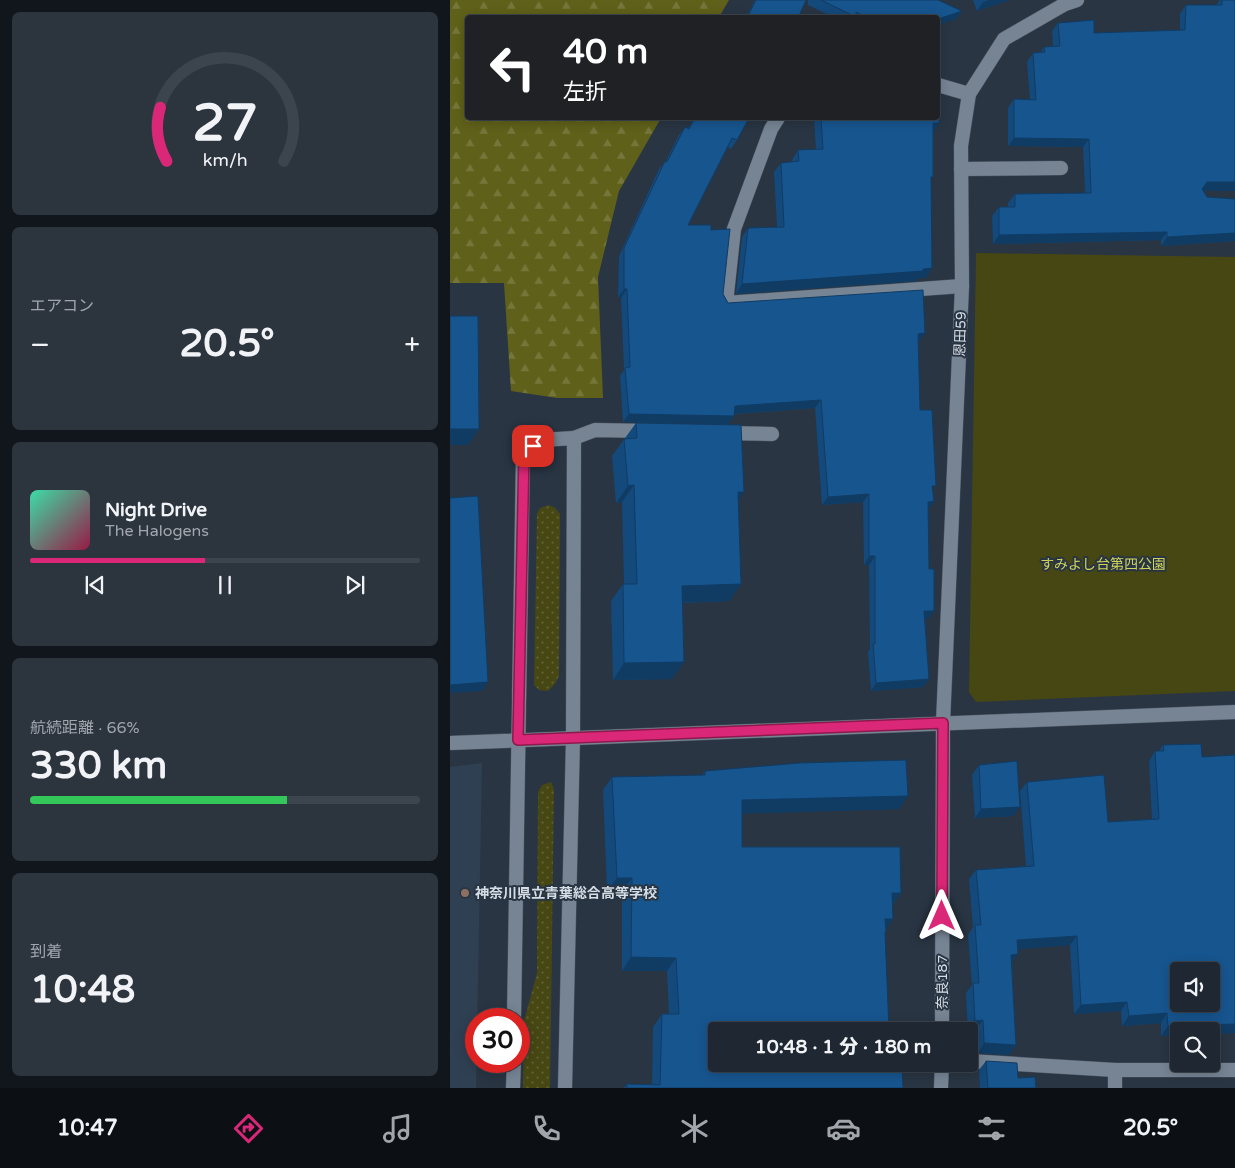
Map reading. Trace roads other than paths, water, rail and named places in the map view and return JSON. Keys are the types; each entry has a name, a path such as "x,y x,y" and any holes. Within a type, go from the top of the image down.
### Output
{"street":[{"name":"恩田59","path":"943,723 962,286 961,146 969,94 1004,39 1066,4 1077,0"},
{"path":"940,86 969,94"},
{"path":"777,120 771,129 734,229 726,303 962,286"},
{"path":"961,169 1061,168"},
{"path":"514,1008 524,453 542,440 574,438 595,430 664,432"},
{"path":"713,433 772,434"},
{"path":"565,1088 573,738 574,438"},
{"path":"450,743 1235,712"},
{"name":"奈良187","path":"942,1022 943,723"},
{"path":"978,1062 1116,1070 1235,1070"},
{"path":"1115,1088 1116,1070"},
{"path":"941,1088 942,1072"},
{"path":"513,1088 514,1073"}],"place":[{"name":"神奈川県立青葉総合高等学校","path":"465,893"}],"park label":[{"name":"すみよし台第四公園","path":"1103,564"}]}
